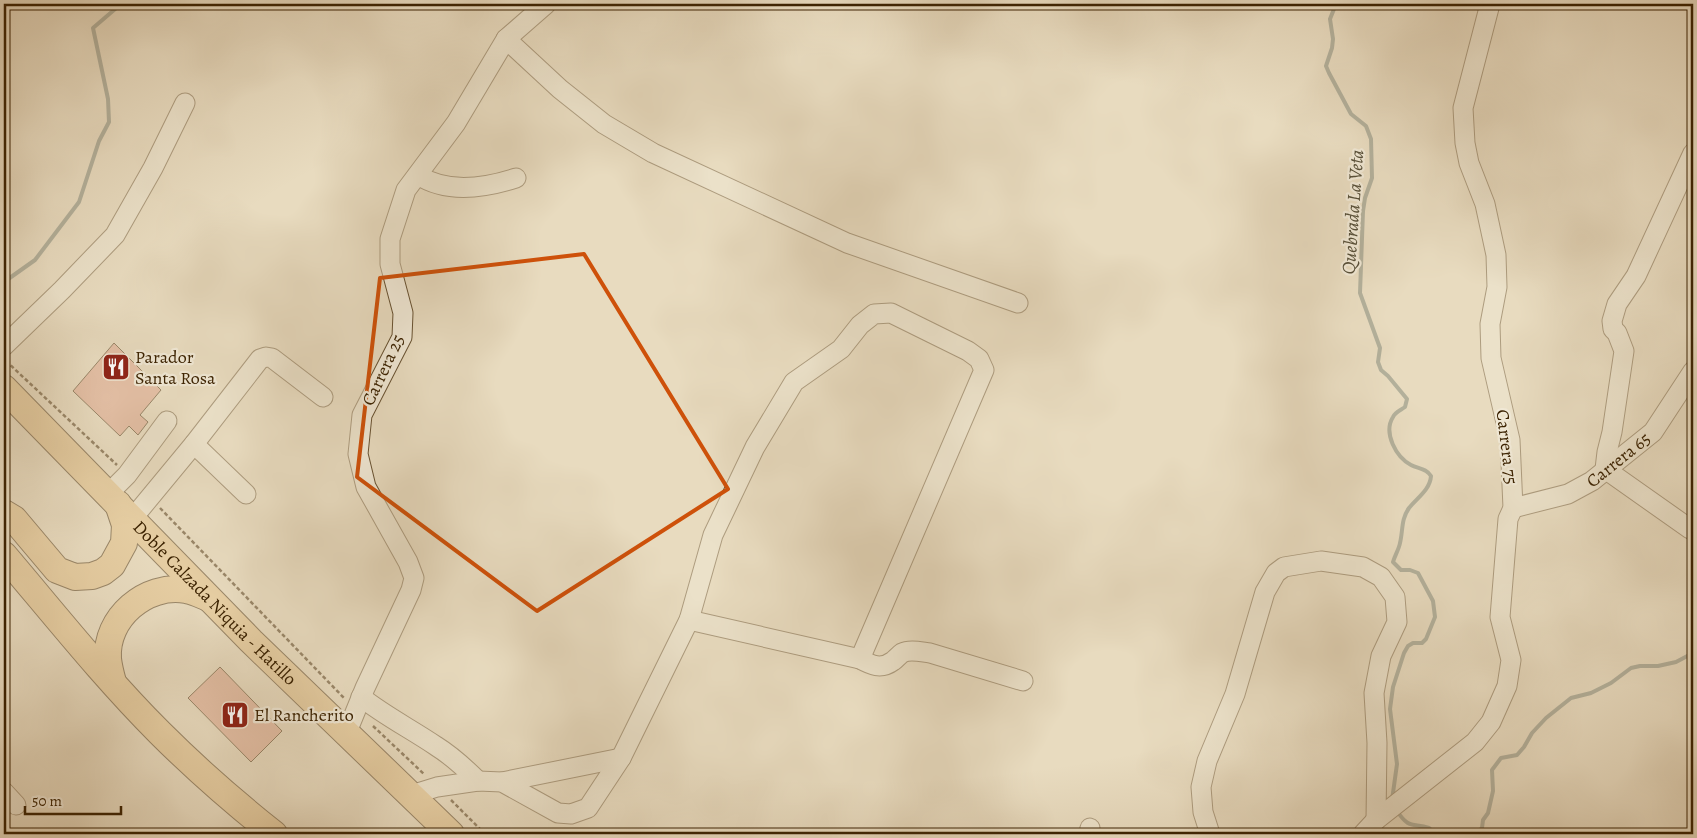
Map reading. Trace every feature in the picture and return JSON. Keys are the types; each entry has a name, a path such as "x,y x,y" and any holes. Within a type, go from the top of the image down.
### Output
{"highway":[{"name":"Doble Calzada Niquia - Hatillo","path":"4,388 209,598 354,713 411,796 451,834"},
{"path":"4,513 14,519 57,570 75,577 92,576 103,572 112,565 124,543 125,525 119,506"},
{"path":"4,555 113,682 160,733 274,834"},
{"path":"113,682 108,659 111,635 122,614 140,598 163,590 186,590 209,598"}],"street":[{"name":"Carrera 25","path":"354,713 411,590 414,578 408,562 366,487 358,454 362,416 402,337 403,312 390,264 390,239 406,190 456,123 506,39 546,4"},
{"name":"Carrera 75","path":"1363,834 1376,820 1475,742 1491,722 1507,686 1511,660 1500,617 1508,519 1513,508 1510,440 1492,358 1490,324 1497,288 1496,255 1485,204 1469,163 1465,143 1463,108 1490,4"},
{"path":"506,39 560,89 604,124 653,153 848,243 1018,303"},
{"path":"4,346 115,235 153,168 185,103"},
{"path":"1690,529 1605,469 1624,351 1617,333 1613,329 1612,321 1617,304 1636,276 1693,152"},
{"path":"418,175 431,182 453,187 475,188 493,186 516,178"},
{"path":"502,782 558,813 571,814 588,808 621,758 689,620 713,535 755,447 794,382 841,349 860,325 874,314 891,313 968,351 979,359 984,370 860,659"},
{"path":"167,421 126,475 119,506 150,498 260,359 272,358 323,397"},
{"name":"Carrera 65","path":"1513,508 1568,494 1592,481 1653,432 1693,371"},
{"path":"194,444 246,494"},
{"path":"1210,834 1203,812 1201,787 1207,761 1235,694 1265,592 1276,573 1284,567 1321,561 1363,567 1381,577 1395,597 1397,622 1381,656 1374,693 1377,743 1376,820"},
{"path":"689,620 860,659 871,665 882,667 903,653 930,652 1023,681"},
{"path":"354,713 376,709 444,751 458,761 478,781"},
{"path":"411,796 437,787 478,781 502,782 621,758"}],"path":[{"path":"4,359 126,475"},
{"path":"150,498 354,713 437,787 485,834"}],"highlighted area":[{"path":"584,254 728,489 537,611 357,477 380,278"}],"building":[{"name":"Parador Santa Rosa","path":"114,343 161,390 140,415 148,422 138,435 129,426 120,436 73,391"},
{"name":"El Rancherito","path":"220,667 282,731 251,762 188,698"}],"waterway":[{"path":"4,282 35,260 79,202 99,141 109,122 108,99 93,28 121,4"},
{"name":"Quebrada La Veta","path":"1336,4 1330,19 1333,39 1326,66 1351,114 1366,126 1371,139 1372,178 1363,211 1360,293 1380,348 1378,362 1381,370 1407,399 1405,407 1395,414 1390,423 1390,437 1400,456 1431,476 1426,490 1406,512 1399,545 1393,562 1401,570 1410,570 1418,573 1433,601 1435,617 1426,639 1422,643 1413,643 1408,646 1393,687 1390,709 1397,764 1392,800"},
{"path":"1476,834 1482,828 1483,820 1488,813 1493,791 1492,770 1501,758 1517,755 1532,733 1546,718 1571,698 1591,693 1611,683 1631,668 1658,666 1676,662 1693,653"},
{"name":"Quebrada La Veta","path":"1397,811 1408,823 1429,828 1435,834"}],"place":[{"name":"Parador Santa Rosa","path":"116,367"},
{"name":"El Rancherito","path":"235,715"}]}
